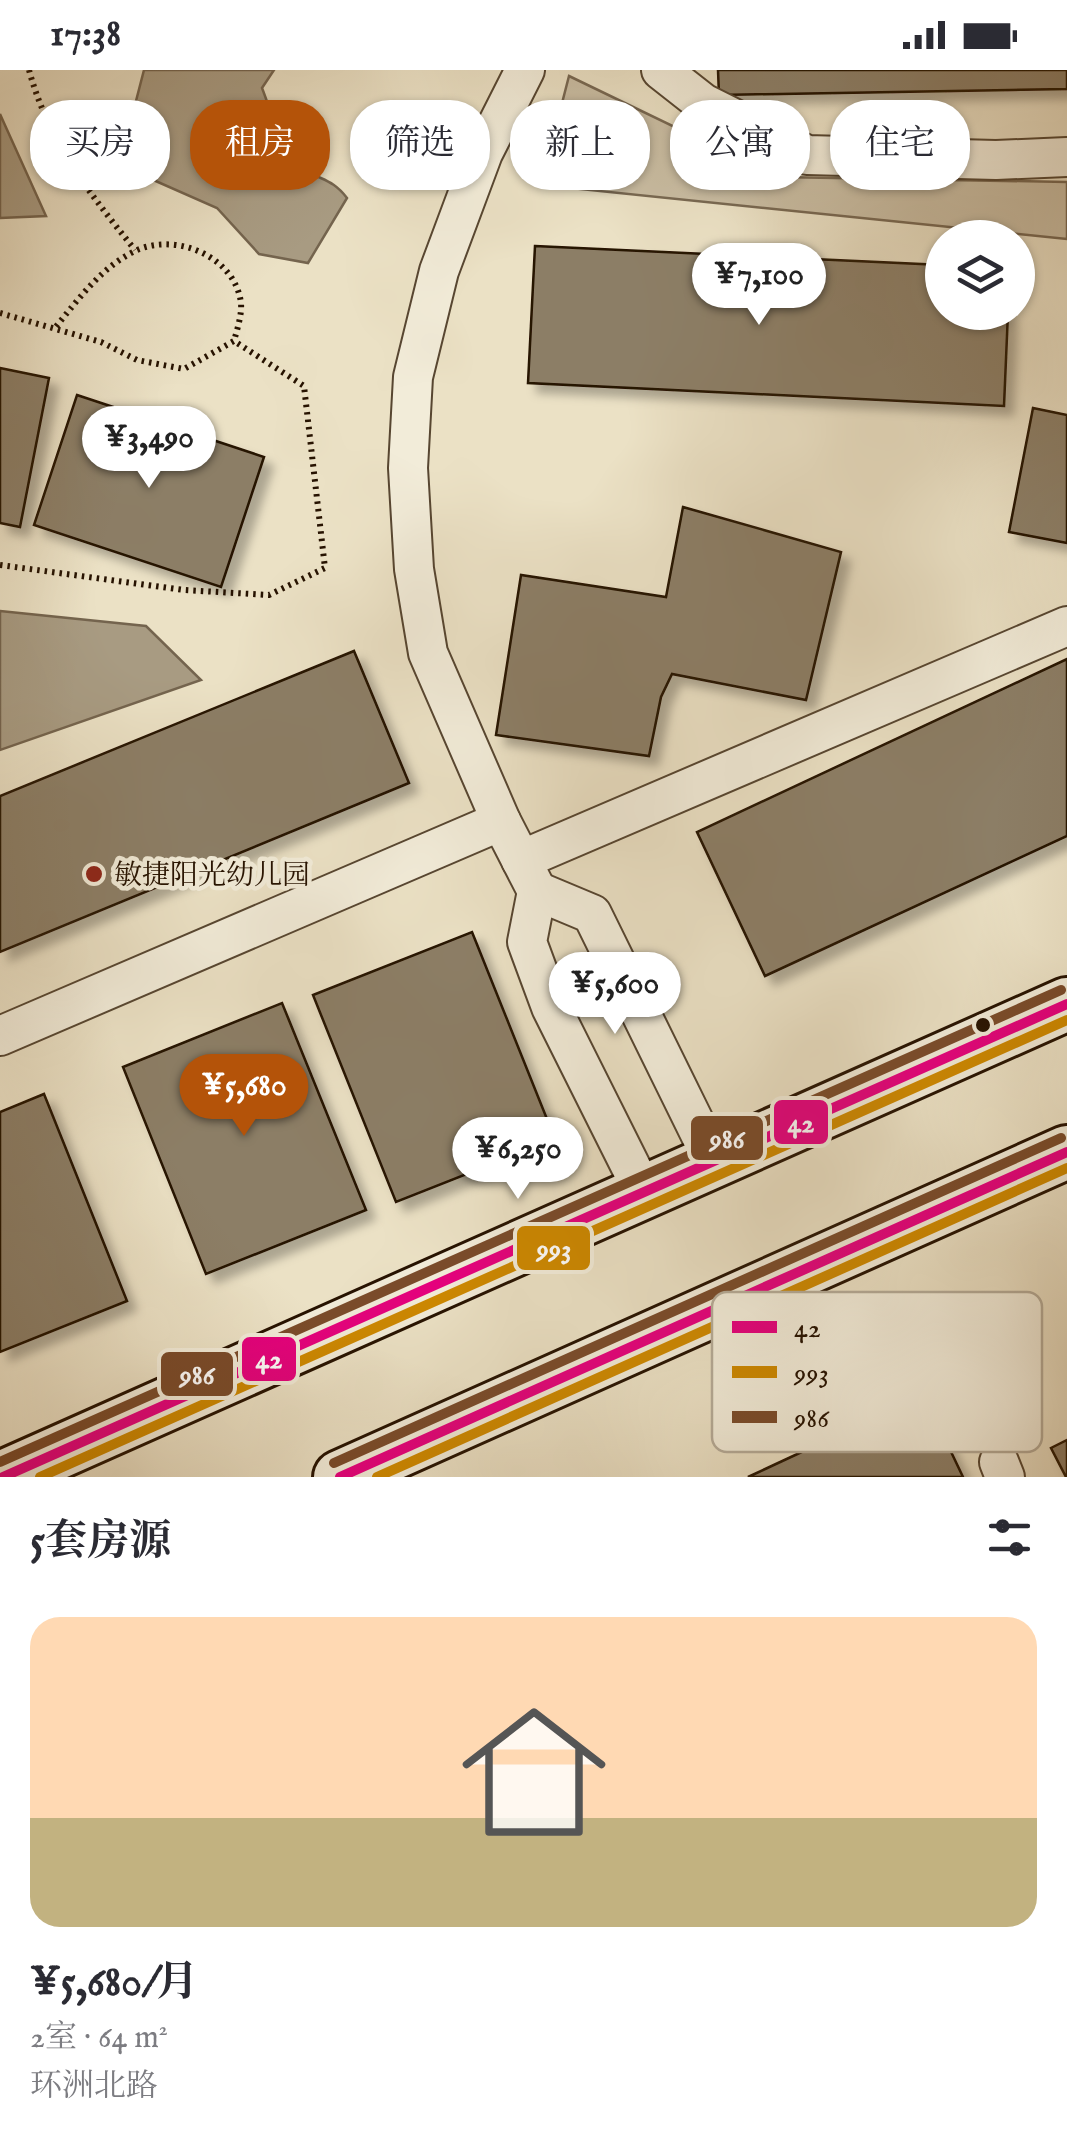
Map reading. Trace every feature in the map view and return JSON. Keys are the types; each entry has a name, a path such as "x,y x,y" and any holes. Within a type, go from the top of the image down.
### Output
{"main road":[{"path":"3,1477 1067,1004"},
{"path":"754,1292 1067,1152"},
{"path":"340,1477 712,1311"}],"street":[{"path":"525,70 476,170 439,270 413,376 408,468 414,569 428,652 529,876 527,942 551,1006 643,1191"},
{"path":"661,70 703,103 807,155 1067,157"},
{"path":"529,876 1067,626"},
{"path":"0,1036 501,821"},
{"path":"529,876 592,914 713,1160"}],"path":[{"path":"29,70 42,118 80,180 135,250"},
{"path":"0,312 137,360 184,369 234,341 241,305 234,281 216,262 190,245 135,250 96,277 54,329"},
{"path":"0,565 184,590 269,595 325,568 304,386 234,341"}],"shaded area":[{"path":"144,70 274,70 262,88 267,100 190,100 190,190 330,190 330,183 336,186 347,198 308,263 259,254 217,208 170,187 170,100 136,100"},
{"path":"569,76 619,100 563,100"},
{"path":"0,114 30,181 30,190 34,190 46,216 0,218"},
{"path":"650,115 670,125 670,190 810,190 810,178 830,178 830,190 970,190 970,180 1067,182 1067,239 1035,236 1035,220 925,220 925,224 590,190 650,190"},
{"path":"0,611 146,626 201,680 0,750"}],"building":[{"path":"718,70 1067,70 1067,89 719,95"},
{"path":"535,246 925,264 925,330 1007,330 1004,406 528,383"},
{"path":"0,368 49,378 20,527 0,523"},
{"path":"77,395 264,457 221,587 34,525"},
{"path":"1033,408 1067,415 1067,543 1009,532"},
{"path":"683,507 841,552 806,700 672,674 661,697 649,756 496,735 521,575 666,597"},
{"name":"敏捷阳光幼儿园","path":"354,651 409,783 0,952 0,796"},
{"path":"1067,659 1067,836 765,976 697,832"},
{"path":"472,932 555,1139 396,1202 313,995"},
{"path":"282,1003 366,1210 206,1274 123,1067"},
{"path":"44,1094 127,1301 0,1352 0,1112"},
{"path":"1067,1440 1067,1477 1066,1477 1051,1448"},
{"path":"802,1452 951,1452 963,1477 748,1477"}],"transit line":[{"name":"986","path":"0,1462 1061,990"},
{"name":"42","path":"3,1477 1067,1004"},
{"name":"993","path":"40,1477 1067,1020"},
{"name":"986","path":"717,1292 1061,1138"},
{"name":"42","path":"754,1292 1067,1152"},
{"name":"993","path":"790,1292 1067,1168"},
{"name":"986","path":"334,1463 712,1294"},
{"name":"42","path":"340,1477 712,1311"},
{"name":"993","path":"377,1477 712,1327"}],"place":[{"name":"敏捷阳光幼儿园","path":"94,874"}]}
